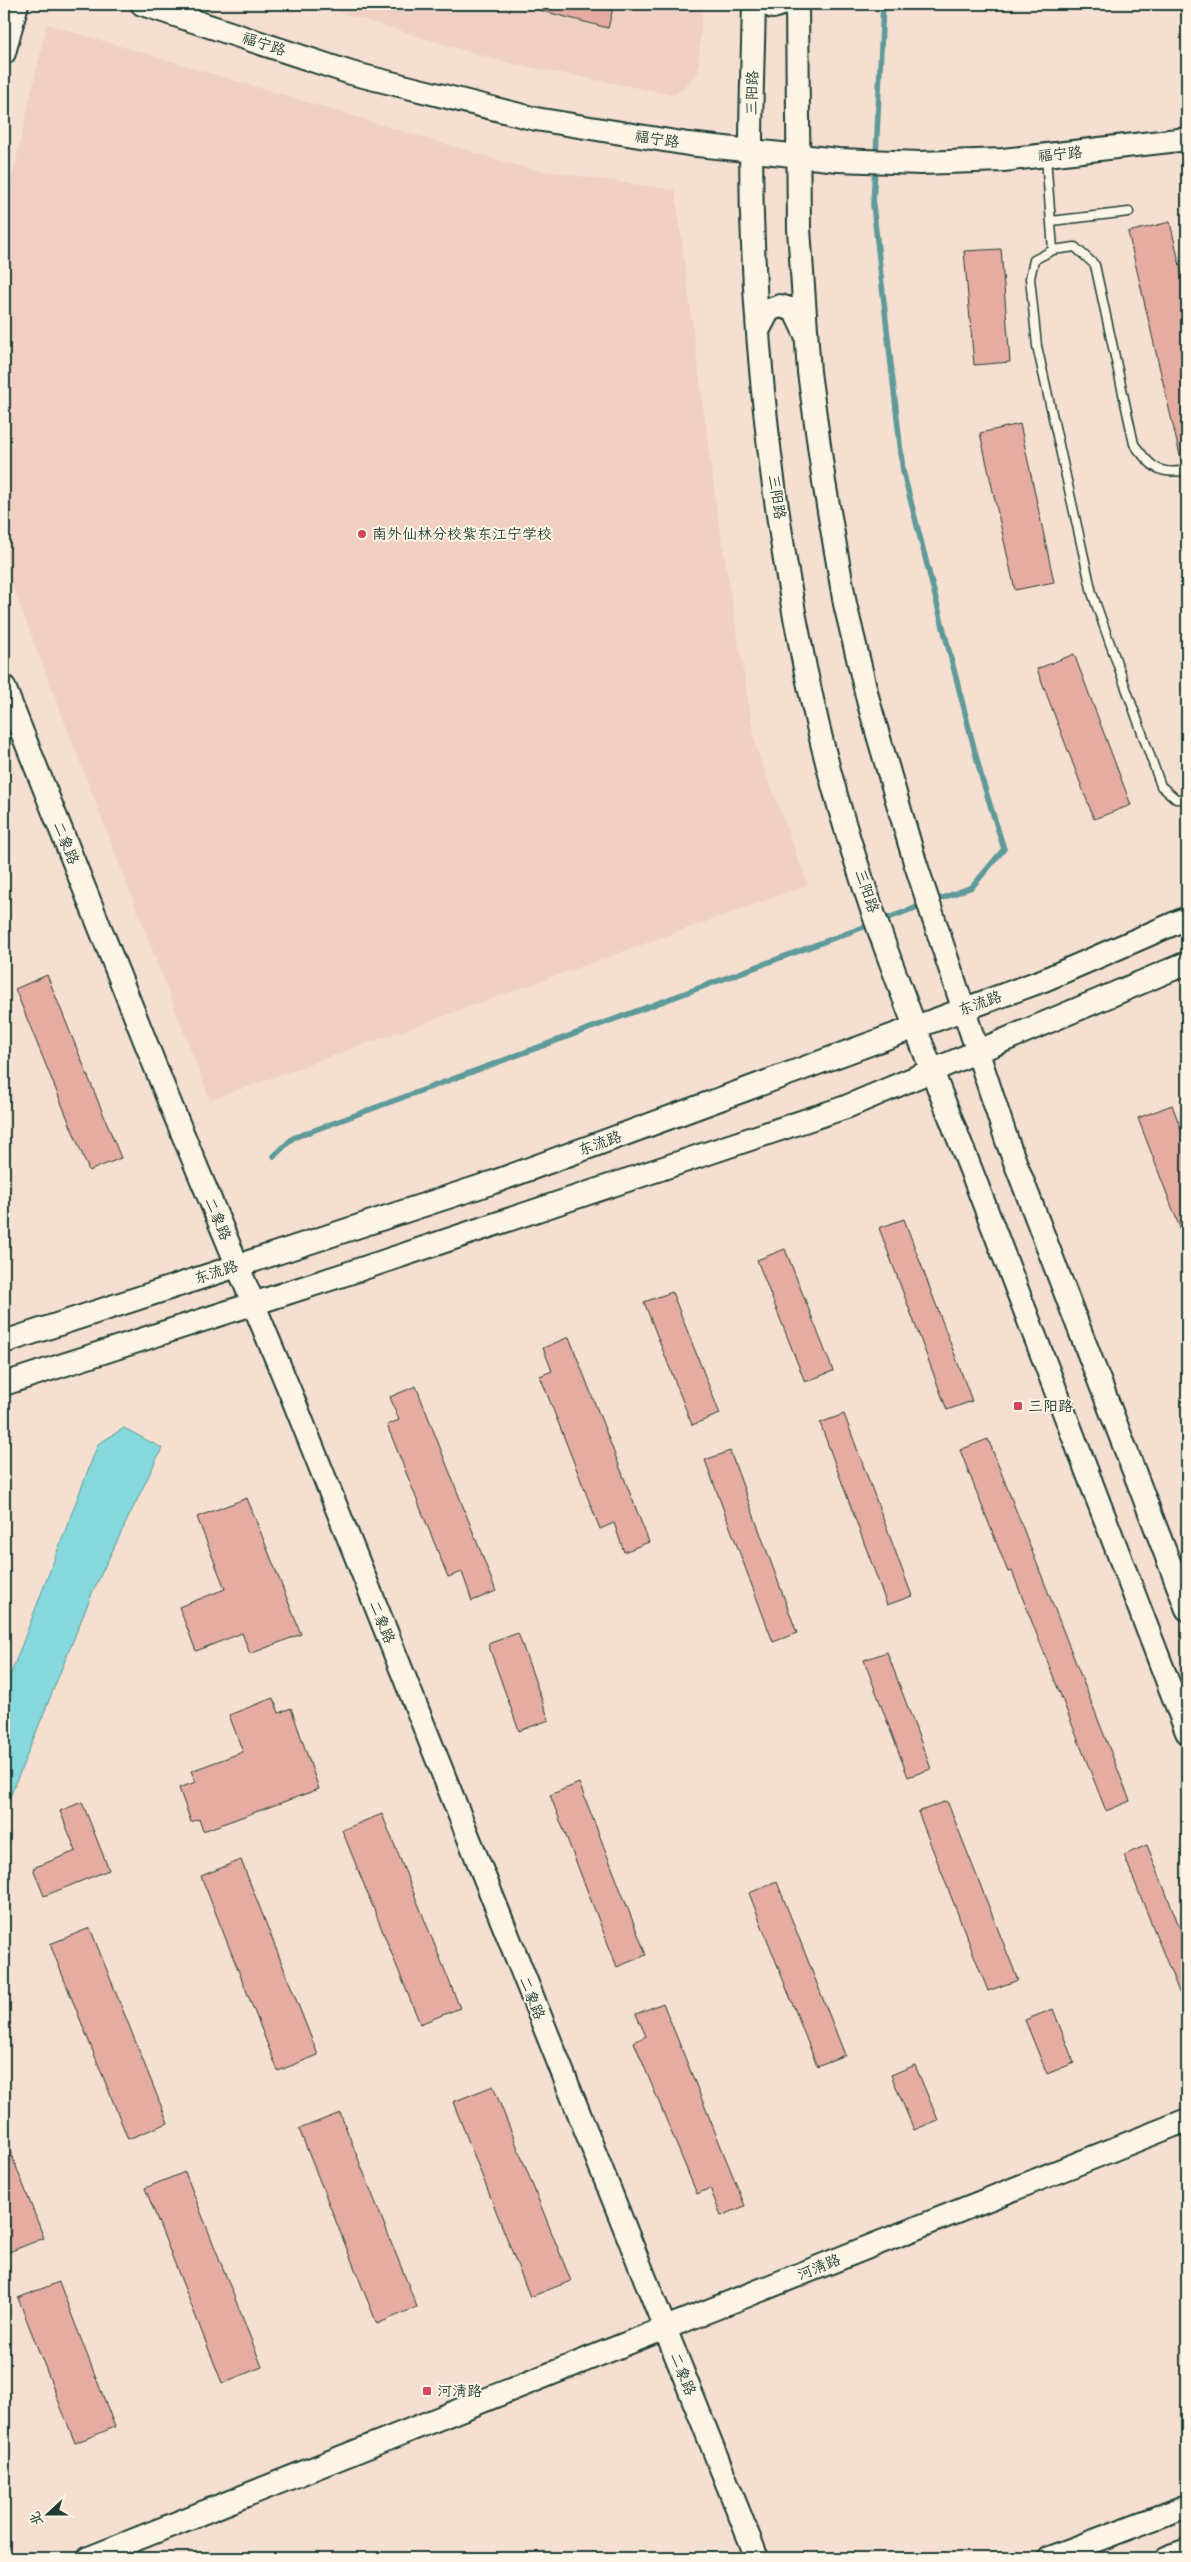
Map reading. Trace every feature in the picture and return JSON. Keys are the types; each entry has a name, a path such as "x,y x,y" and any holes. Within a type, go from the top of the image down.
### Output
{"main road":[{"path":"4,53 17,4"},
{"name":"福宁路","path":"142,4 351,73 536,119 688,144 838,160 920,163 1046,156 1187,139"},
{"name":"三阳路","path":"754,4 751,150 758,331 772,469 798,625 817,723 864,886 914,1028 1187,1732"},
{"path":"766,4 773,7 782,4"},
{"path":"797,4 799,229 807,336 824,482 845,604 872,714 914,862 1006,1141 1187,1609"},
{"path":"758,331 769,310 780,306 794,310 807,336"},
{"name":"二象路","path":"4,687 254,1304 757,2558"},
{"name":"东流路","path":"4,1342 494,1182 1044,980 1187,918"},
{"path":"4,1384 254,1304 846,1107 1187,963"},
{"name":"河清路","path":"89,2558 1187,2120"},
{"path":"1049,2558 1187,2506"},
{"path":"1166,2558 1187,2550"}],"lane":[{"path":"1046,156 1053,250"},
{"path":"1051,221 1129,212"},
{"path":"1187,470 1171,473 1149,464 1134,444 1095,266 1075,247 1053,250 1034,260 1030,278 1037,346 1092,593 1161,786 1176,799 1187,799"}],"shaded area":[{"path":"312,4 703,4 698,73 675,95 503,62"},
{"name":"南外仙林分校紫东江宁学校","path":"47,24 525,168 675,190 716,505 756,748 808,885 210,1100 4,564 4,214"}],"water":[{"path":"124,1428 162,1448 93,1591 4,1812 4,1692 98,1444"}],"building":[{"path":"535,4 614,4 608,28 535,9"},
{"path":"1170,222 1187,297 1187,459 1181,460 1128,232"},
{"path":"1001,249 1010,362 974,365 964,251"},
{"path":"1020,424 1054,582 1015,590 980,433"},
{"path":"1074,654 1131,805 1094,819 1037,669"},
{"path":"47,975 121,1158 89,1171 15,989"},
{"path":"1172,1105 1187,1145 1186,1244 1138,1118"},
{"path":"904,1219 972,1401 947,1410 879,1228"},
{"path":"785,1249 833,1371 805,1382 757,1260"},
{"path":"672,1292 720,1414 692,1425 644,1302"},
{"path":"569,1337 649,1542 624,1552 614,1523 600,1529 540,1376 552,1371 543,1348"},
{"path":"416,1386 496,1591 472,1601 462,1572 448,1577 387,1425 399,1420 390,1397"},
{"path":"844,1414 912,1596 887,1605 820,1423"},
{"path":"988,1439 1130,1801 1106,1811 1012,1571 1008,1572 960,1450"},
{"path":"730,1451 797,1633 773,1642 705,1460"},
{"path":"247,1498 301,1634 250,1654 242,1633 196,1651 179,1607 225,1589 197,1517"},
{"path":"518,1633 549,1720 519,1731 488,1644"},
{"path":"887,1652 931,1769 908,1777 864,1660"},
{"path":"273,1698 279,1713 291,1708 319,1789 203,1831 199,1819 191,1822 179,1788 196,1782 191,1771 243,1752 229,1715"},
{"path":"579,1783 646,1955 617,1967 550,1795"},
{"path":"947,1801 1018,1980 988,1991 918,1812"},
{"path":"82,1802 109,1870 44,1896 33,1868 76,1851 60,1811"},
{"path":"382,1814 460,2008 420,2024 342,1830"},
{"path":"1147,1845 1187,1946 1187,2012 1124,1855"},
{"path":"241,1860 318,2055 278,2071 201,1876"},
{"path":"777,1882 845,2055 817,2066 749,1893"},
{"path":"90,1928 168,2123 128,2139 50,1944"},
{"path":"663,2003 745,2206 721,2216 710,2188 697,2194 634,2042 646,2036 636,2014"},
{"path":"1053,2009 1074,2063 1047,2074 1025,2020"},
{"path":"915,2065 938,2120 914,2130 891,2075"},
{"path":"493,2086 571,2281 530,2297 453,2102"},
{"path":"340,2113 417,2307 377,2324 299,2129"},
{"path":"4,2139 44,2238 4,2254"},
{"path":"185,2172 262,2367 222,2383 145,2188"},
{"path":"59,2282 115,2427 75,2443 18,2298"}],"waterway":[{"path":"876,156 883,4"},
{"path":"875,166 873,205 903,471 982,779 1004,849 972,887 932,902"},
{"path":"880,921 923,905"},
{"path":"274,1156 293,1138 872,924"}],"place":[{"name":"南外仙林分校紫东江宁学校","path":"362,534"},
{"name":"三阳路","path":"1018,1406"},
{"name":"河清路","path":"427,2391"}]}
